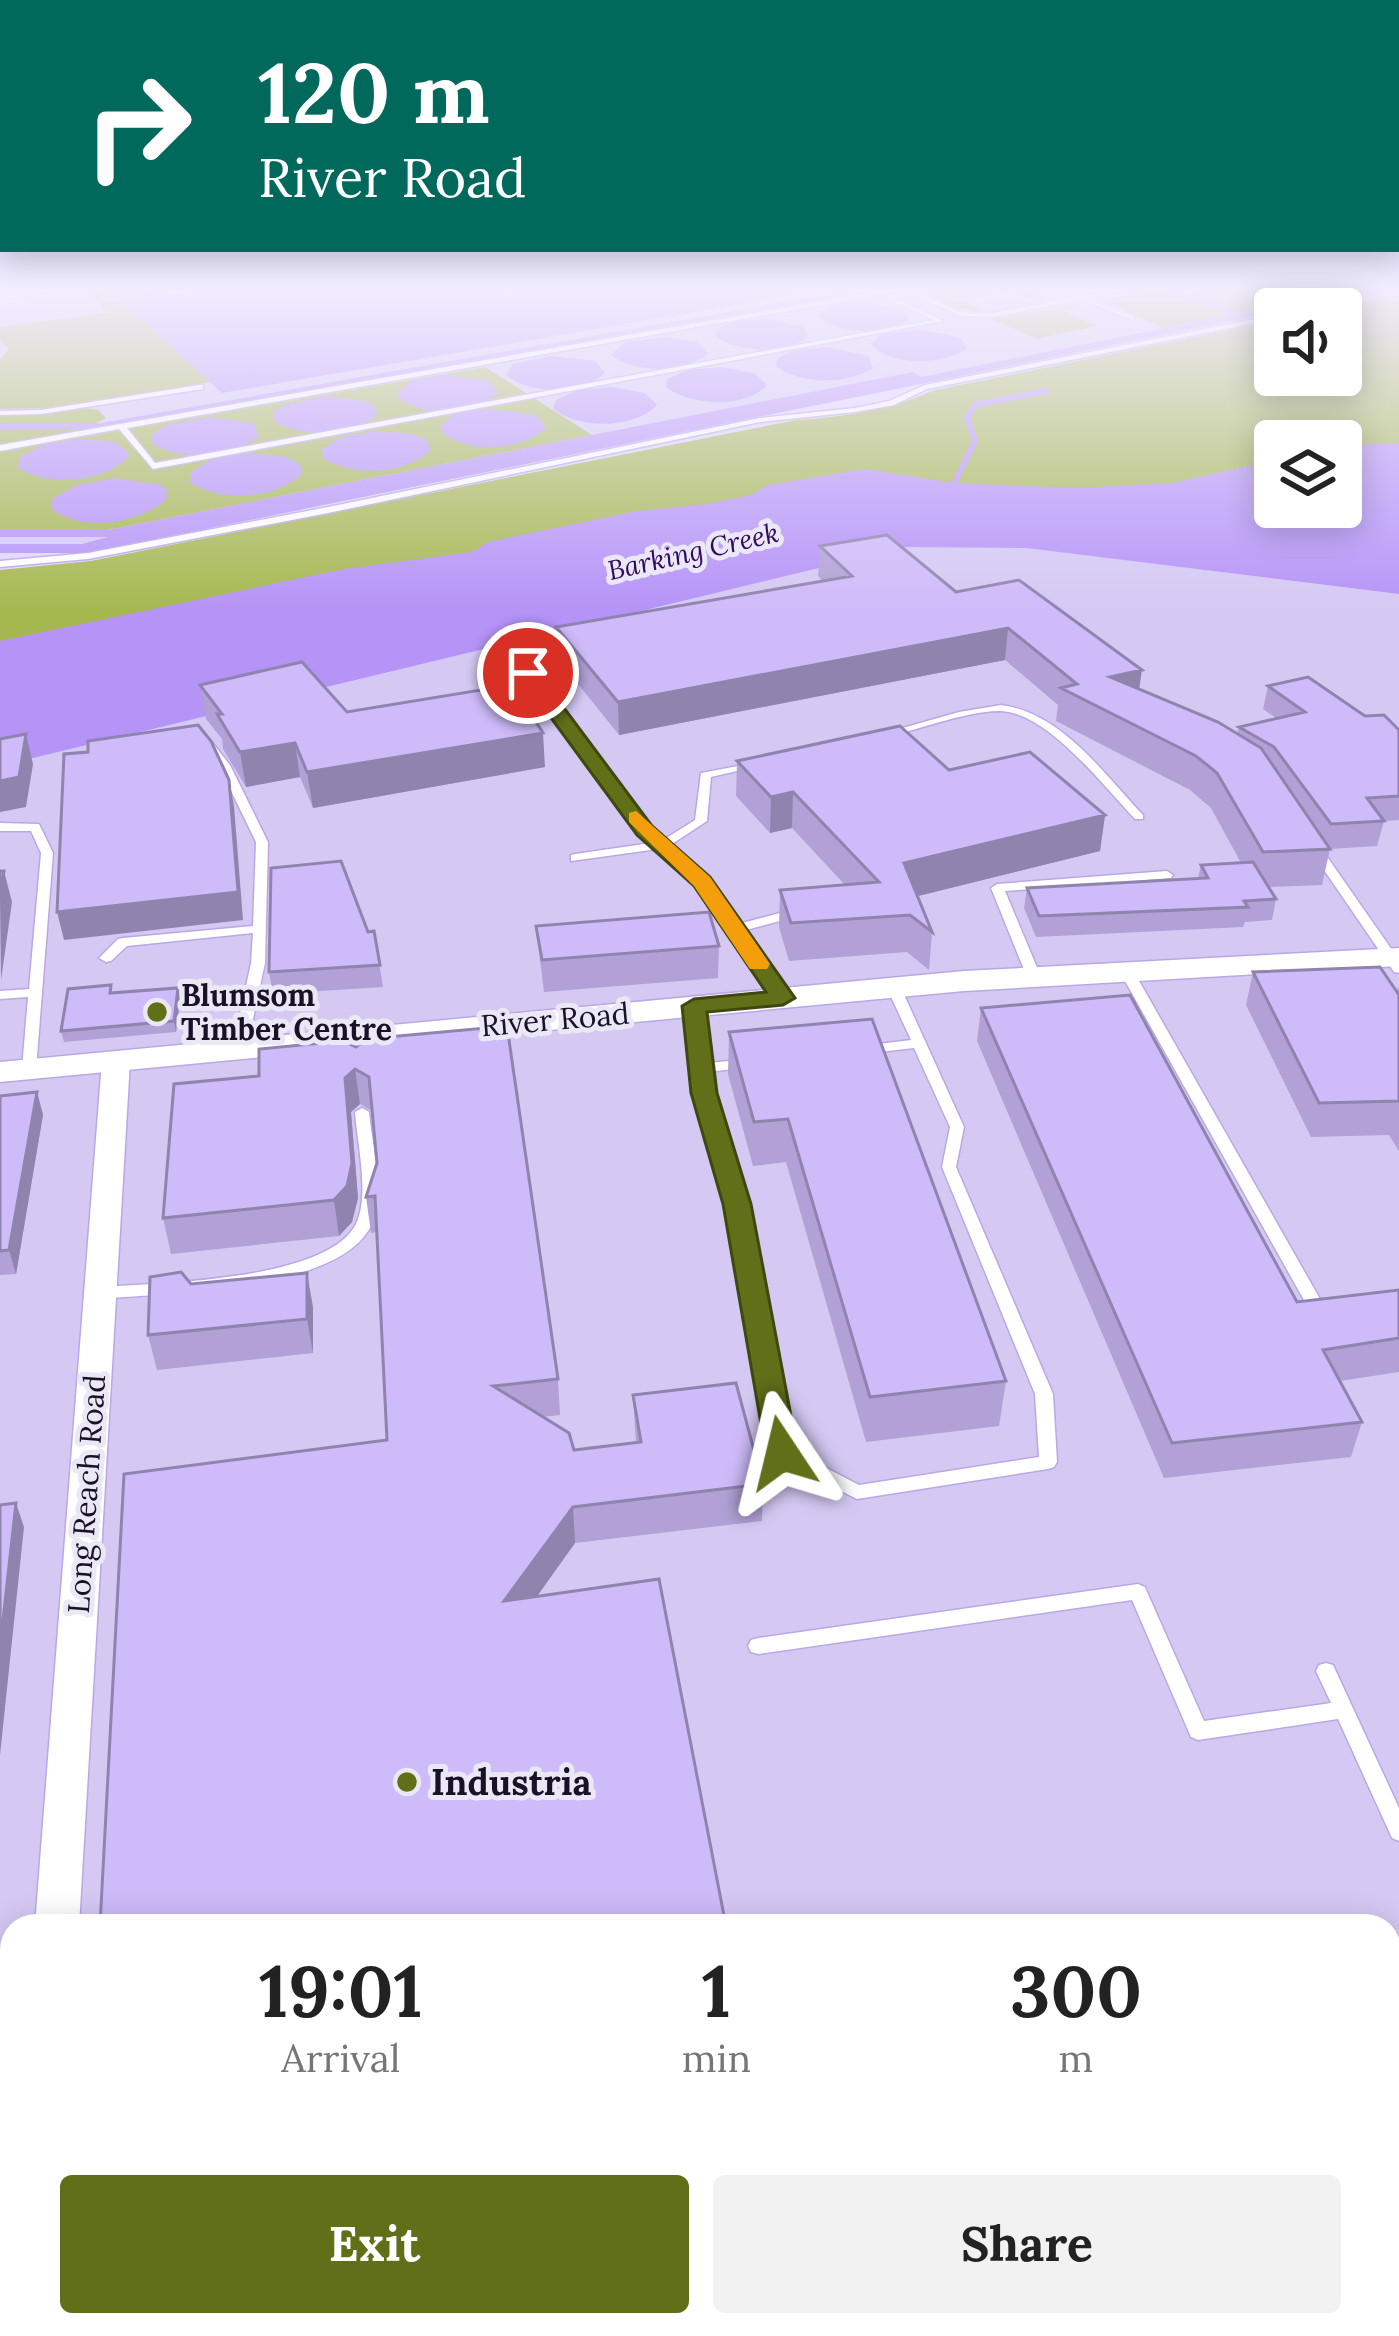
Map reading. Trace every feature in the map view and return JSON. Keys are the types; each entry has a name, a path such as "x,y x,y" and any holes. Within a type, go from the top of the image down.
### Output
{"street":[{"name":"River Road","path":"14,1070 240,1048 356,1048 694,1006 1034,976 1383,964"},
{"name":"Long Reach Road","path":"58,1914 116,1061"}],"lane":[{"path":"0,413 41,412 155,394"},
{"path":"0,448 306,394"},
{"path":"121,427 153,466 544,394"},
{"path":"0,564 88,556 773,418 891,403 910,394"},
{"path":"528,673 645,831 702,881 783,998"},
{"path":"866,739 1003,707 1027,710 1138,817"},
{"path":"184,742 204,738 224,765 262,842 258,963 240,1048"},
{"path":"575,858 665,844 701,821 705,775 774,760"},
{"path":"0,827 35,827 47,853 36,992 14,1070"},
{"path":"1313,846 1383,964"},
{"path":"1034,976 998,887 1167,875"},
{"path":"734,929 820,908"},
{"path":"106,958 123,942 259,929"},
{"path":"1126,972 1315,1305 1336,1303"},
{"path":"694,1006 712,1128 737,1204 782,1453 857,1492 1048,1462 1044,1394 949,1167 956,1127 894,988"},
{"path":"0,995 36,992"},
{"path":"852,1052 919,1043"},
{"path":"702,1068 766,1061"},
{"path":"100,1293 291,1274 344,1247 364,1225 369,1201 362,1112"},
{"path":"758,1646 1138,1592 1198,1731 1342,1710"},
{"path":"1326,1670 1399,1831"}],"shaded area":[{"path":"0,394 871,394 87,553 0,553"},
{"path":"906,547 1026,548 1399,594 1399,1914 0,1914 0,766"}],"green space":[{"path":"0,394 140,394 58,408 0,409"},
{"path":"329,394 528,394 592,435 108,530 0,530 0,451"},
{"path":"924,394 1399,394 1399,526 1362,514 1362,420 1254,420 1254,494 0,658 0,570 91,561 796,420 867,411"},
{"path":"98,410 106,418 93,425 99,429 0,447 0,415"}],"water":[{"path":"497,394 476,406 447,411 418,408 396,395"},
{"path":"569,394 646,394 657,405 635,419 606,424 563,415 553,408 556,400"},
{"path":"679,394 756,394 718,402"},
{"path":"801,394 871,394 87,553 0,553 0,544 82,544 108,537 0,537 0,530 108,530"},
{"path":"326,396 370,402 378,414 355,427 327,432 299,431 274,421 274,412 284,405"},
{"path":"490,409 536,415 546,428 523,442 493,447 463,443 440,430 454,415"},
{"path":"209,417 253,423 259,436 235,449 206,455 177,453 152,443 153,434 164,426"},
{"path":"376,431 413,434 428,441 430,451 407,465 378,471 348,468 323,458 322,449 341,437"},
{"path":"80,439 116,442 130,454 108,471 76,479 44,478 18,467 20,457 43,445"},
{"name":"Barking Creek","path":"1399,443 1399,594 1026,548 906,547 0,766 0,641 344,569 472,552 488,542 637,511 707,504 751,495 768,485 865,469 953,483 1075,488 1172,483 1254,465 1254,528 1362,528 1362,445"},
{"path":"248,453 286,457 300,464 302,474 278,489 247,495 216,493 190,482 191,472 212,459"},
{"path":"115,478 161,485 167,490 166,500 141,515 109,522 77,521 51,508 53,498 77,485"}],"building":[{"path":"887,535 956,592 1019,580 1142,670 1110,677 1218,722 1261,748 1330,849 1263,852 1217,773 1196,756 1061,688 1077,684 1008,628 618,702 556,627 852,576 820,546"},
{"path":"302,662 347,712 512,685 543,733 307,772 295,743 240,752 217,714 222,714 200,685"},
{"path":"1308,677 1365,716 1384,715 1399,730 1399,796 1367,798 1384,821 1331,824 1274,747 1239,727 1305,712 1268,686"},
{"path":"198,725 229,780 238,892 57,912 64,754 88,752 88,741"},
{"path":"900,726 949,770 1030,752 1105,815 904,863 932,932 910,915 791,923 780,890 879,882 793,792 771,797 737,761"},
{"path":"26,734 19,777 0,781 0,739"},
{"path":"341,861 368,932 374,931 380,965 269,972 271,868"},
{"path":"1253,862 1276,899 1244,901 1248,907 1039,916 1027,888 1208,878 1201,865"},
{"path":"709,912 719,946 542,960 536,926"},
{"path":"1380,967 1399,995 1399,1101 1319,1103 1253,972"},
{"path":"111,985 110,993 178,988 174,1021 61,1031 68,989"},
{"path":"1130,995 1297,1302 1399,1290 1399,1338 1323,1350 1362,1422 1172,1443 981,1008"},
{"path":"872,1019 1006,1381 870,1397 788,1119 754,1122 729,1032"},
{"name":"Industria","path":"507,1026 558,1379 493,1386 569,1433 574,1450 641,1442 633,1395 736,1383 763,1484 573,1507 504,1601 659,1579 724,1914 101,1914 124,1474 387,1440 375,1196 366,1197 377,1163 369,1077 355,1069 345,1078 352,1163 347,1186 334,1200 163,1218 174,1084 259,1076 259,1049 343,1041 356,1047 366,1039"},
{"path":"37,1092 9,1250 0,1251 0,1096"},
{"path":"181,1272 191,1284 307,1273 307,1319 148,1335 150,1277"},
{"path":"16,1503 0,1647 0,1505"}],"waterway":[{"path":"0,427 102,426 282,394"},
{"path":"950,492 975,441 967,418 975,405 1031,394"}],"slow traffic":[{"path":"636,818 702,881 759,964"}],"place":[{"name":"Blumsom Timber Centre","path":"157,1012"},
{"name":"Industria","path":"407,1782"}],"route":[{"path":"528,673 645,831 702,881 783,998 694,1006 704,1093 737,1204 782,1453"}]}
